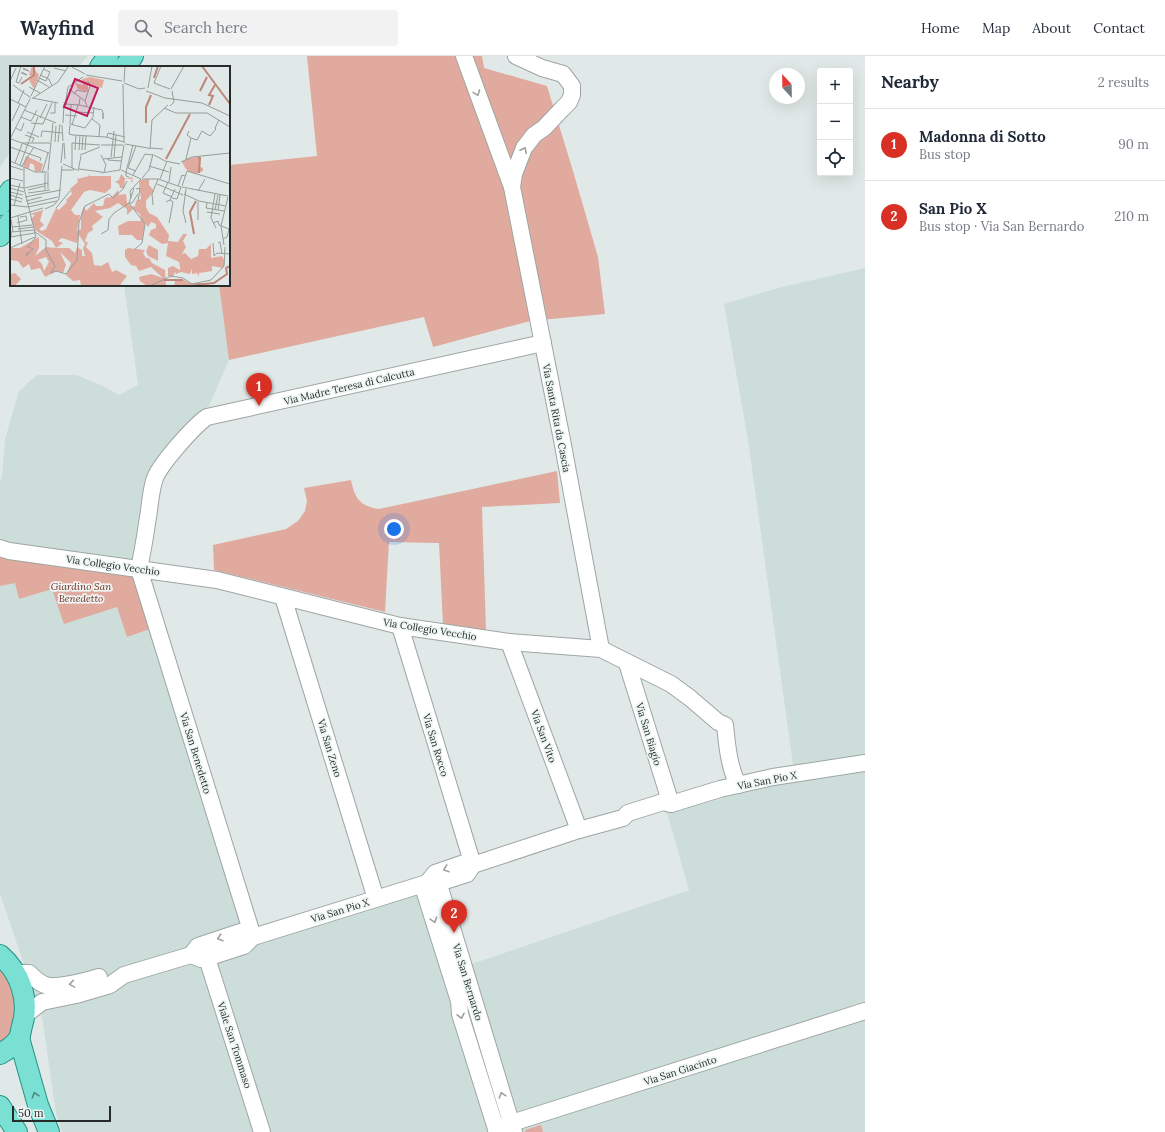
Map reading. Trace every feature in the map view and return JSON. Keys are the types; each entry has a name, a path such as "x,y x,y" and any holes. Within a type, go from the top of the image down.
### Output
{"main road":[{"path":"101,66 108,56"},
{"path":"125,66 133,56"},
{"path":"0,205 10,191"},
{"path":"0,236 10,222"},
{"path":"0,1054 12,1046 19,1038 25,1015 24,998 16,973 11,965 1,955"},
{"path":"19,1038 38,1105 49,1132"},
{"path":"0,1106 17,1132"}],"street":[{"name":"Via Santa Rita da Cascia","path":"464,56 512,187 562,440 601,649"},
{"name":"Via Santa Rita da Cascia","path":"512,187 514,174 524,148 534,135 569,102 572,95 572,86 563,74 542,68 516,56"},
{"name":"Via Madre Teresa di Calcutta","path":"139,569 155,478 164,463 174,451 199,423 207,417 543,343"},
{"name":"Via Collegio Vecchio","path":"3,550 217,580 400,626 509,642 601,649 671,684 718,722 725,725 726,740 732,769 738,785"},
{"name":"Via San Benedetto","path":"139,569 253,937"},
{"name":"Via San Zeno","path":"284,597 376,899"},
{"name":"Via San Rocco","path":"400,626 473,865"},
{"name":"Via San Vito","path":"509,642 579,830"},
{"name":"Via San Biagio","path":"627,663 671,804"},
{"name":"Via San Pio X","path":"191,955 201,959 207,958 244,946 253,937 427,883 439,883 467,874 473,865 579,830 623,818 633,822 668,811 671,804 720,789 773,778 865,763"},
{"name":"Via San Bernardo","path":"496,1131 460,1014 459,1001 425,894 427,883 440,888 512,1128"},
{"name":"Via San Pio X","path":"25,1015 42,1002 76,995 110,985 124,975 191,955 198,946 240,932 253,937"},
{"name":"Viale San Tommaso","path":"207,958 262,1132"},
{"name":"Via San Pio X","path":"16,973 28,973 38,981 48,986 81,982 112,974 124,975"},
{"name":"Via San Giacinto","path":"496,1131 512,1128 865,1011"}],"shaded area":[{"path":"0,56 88,56 79,66 10,66 10,152 0,167"},
{"path":"865,268 865,1132 62,1132 56,1113 42,1017 0,894 0,481 2,476 5,439 19,391 37,375 77,375 105,387 119,395 138,385 124,286 219,286 229,360 203,420 158,486 141,579 255,942 433,887 460,968 689,890 667,813 795,779 748,440 724,304 782,287"}],"green space":[{"path":"307,56 482,56 484,68 547,86 598,257 605,314 530,321 433,347 424,317 229,360 219,286 230,286 230,165 317,156"},
{"path":"557,471 560,503 482,507 486,631 443,625 439,543 389,542 385,612 214,570 213,545 286,529 298,521 305,511 307,501 304,488 351,480 354,492 359,500 367,506 379,509"},
{"name":"Giardino San Benedetto","path":"0,555 134,573 153,628 127,637 117,607 64,624 52,589 19,599 15,583 0,586"},
{"path":"0,966 14,989 16,1025 7,1040 0,1043"},
{"path":"541,1125 543,1132 525,1132 525,1130"}],"place":[{"name":"Madonna di Sotto","path":"259,406"},
{"name":"San Pio X","path":"454,933"}]}
